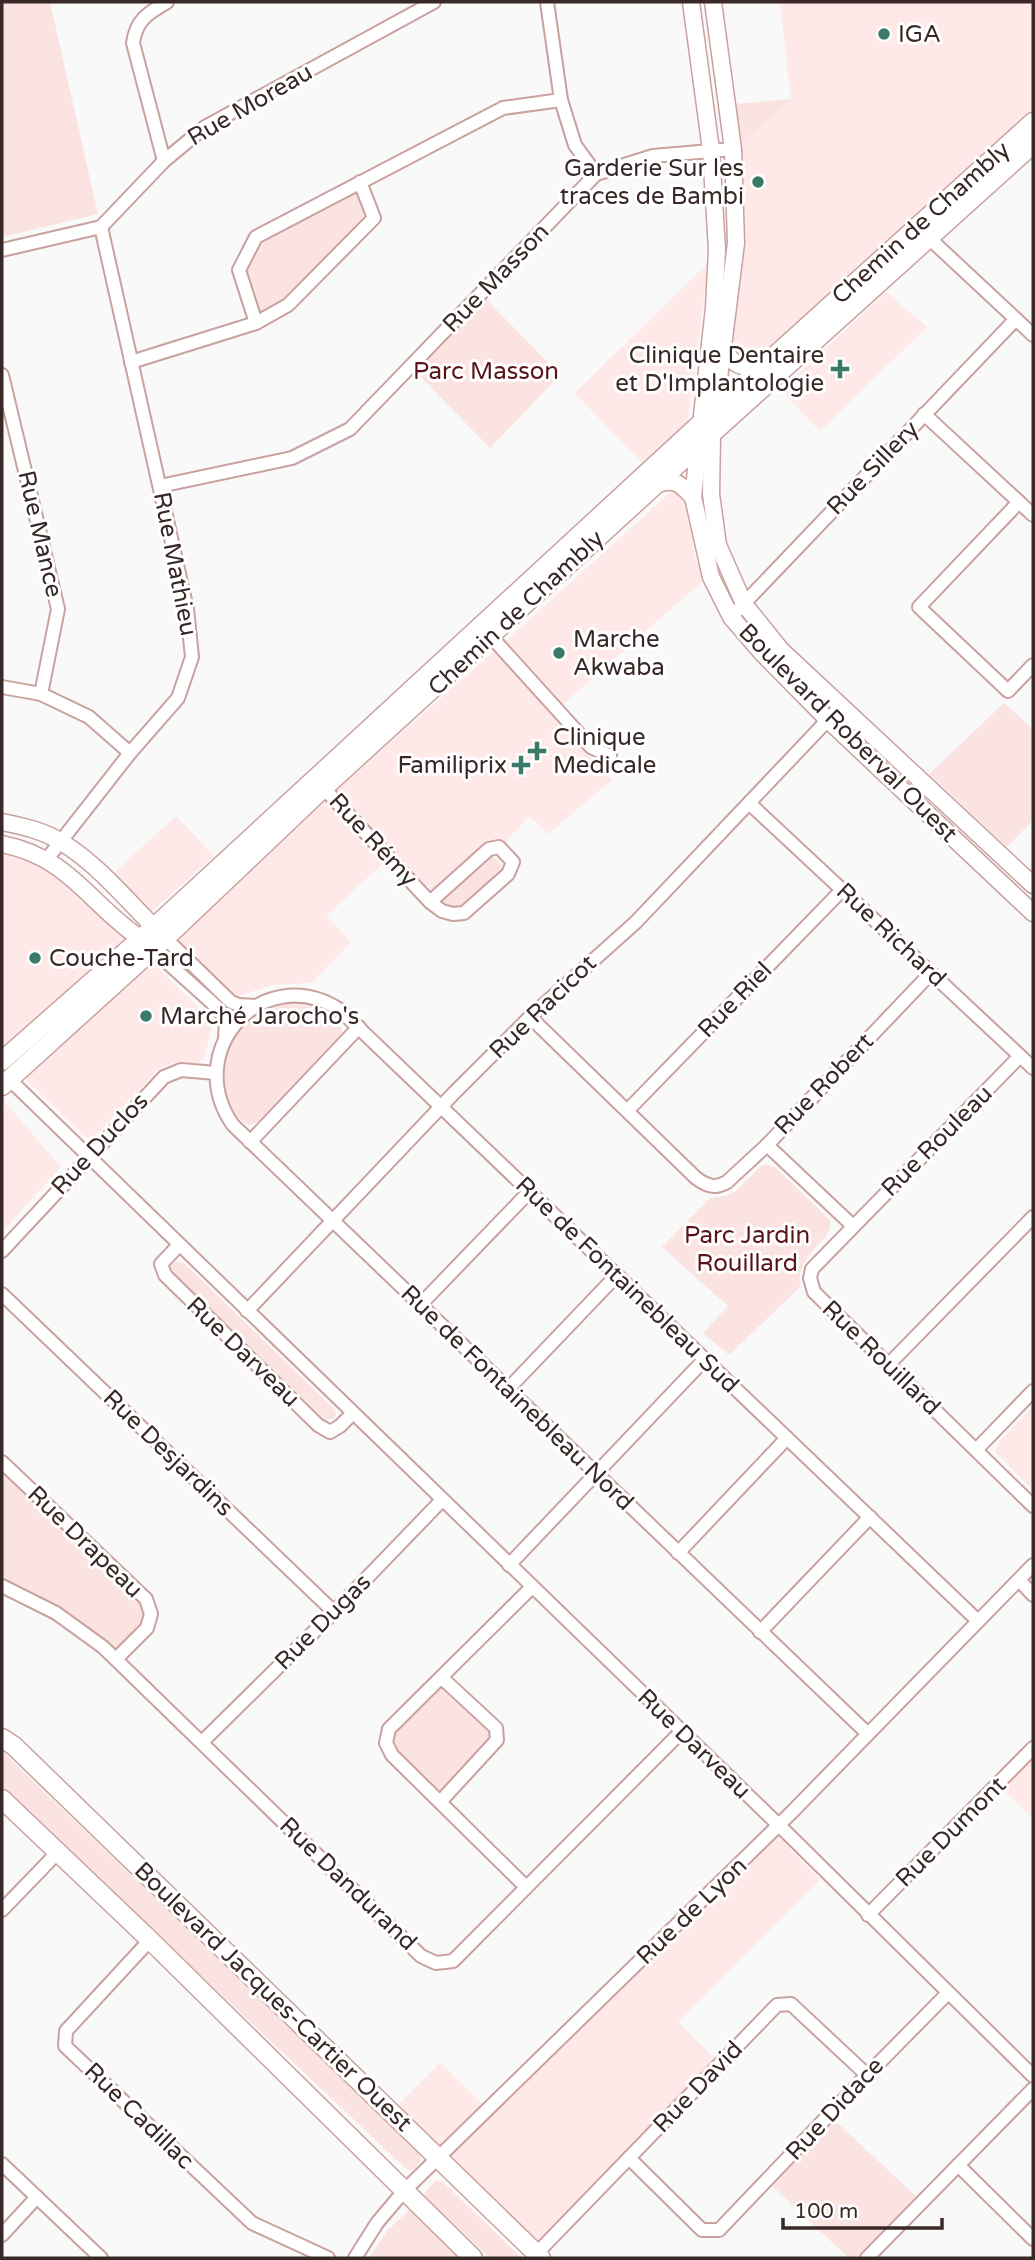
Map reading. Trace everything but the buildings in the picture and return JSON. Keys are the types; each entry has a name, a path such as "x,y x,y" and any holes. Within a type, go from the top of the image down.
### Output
{"main road":[{"name":"Chemin de Chambly","path":"486,631 698,447 714,412 1033,122"},
{"name":"Chemin de Chambly","path":"5,1082 153,938 319,783 706,429 929,238 1033,144"},
{"name":"Chemin de Chambly","path":"2,1061 153,938"},
{"name":"Boulevard Jacques-Cartier Ouest","path":"2,1738 14,1746 539,2256"},
{"name":"Boulevard Jacques-Cartier Ouest","path":"2,1799 150,1940 473,2258"}],"street":[{"path":"164,160 133,43 135,28 145,15 167,2"},
{"name":"Rue Moreau","path":"101,227 164,160 205,127 434,2"},
{"path":"547,2 561,100 575,145 596,174"},
{"name":"Boulevard Roberval Ouest","path":"691,2 711,150 717,250 706,429 718,545 744,604 780,650 1033,885"},
{"path":"713,2 733,149 735,249 714,412"},
{"path":"256,323 239,270 256,237 503,108 561,100"},
{"name":"Rue Masson","path":"160,486 292,458 349,429 596,174 653,156 733,149"},
{"path":"131,362 256,323 288,306 374,218 360,182"},
{"path":"2,250 101,227"},
{"name":"Rue Mathieu","path":"47,859 130,753 178,698 192,657 187,609 101,227"},
{"path":"929,238 1033,335"},
{"path":"717,250 735,249"},
{"name":"Rue Sillery","path":"731,617 1016,319"},
{"path":"723,343 727,355 737,364 748,368 766,364"},
{"name":"Rue Mance","path":"2,375 58,609 41,694"},
{"path":"924,414 1033,515"},
{"name":"Boulevard Roberval Ouest","path":"698,447 693,497 711,577 731,617 828,720 1033,913"},
{"path":"657,484 668,480 678,483 693,497"},
{"path":"1019,502 919,607 1008,691 1033,665"},
{"path":"486,631 591,747 610,755"},
{"path":"2,687 41,694 89,717 130,753"},
{"name":"Rue Racicot","path":"247,1311 530,1017 636,922 841,706"},
{"name":"Rue Rémy","path":"319,783 430,902 442,911 464,913 508,874 513,862 499,847 489,849 430,902"},
{"name":"Rue Richard","path":"750,803 1033,1068"},
{"path":"2,822 25,827 61,841 89,862 153,938 219,1009 226,1022 225,1038"},
{"path":"2,844 47,859 76,881 123,926 153,938 232,1002 256,1006"},
{"name":"Rue Riel","path":"628,1110 842,890"},
{"name":"Rue Robert","path":"628,1110 696,1178 712,1186 720,1186 767,1145 931,972"},
{"name":"Rue de Fontainebleau Sud","path":"256,1006 278,997 311,997 332,1005 359,1027 978,1621"},
{"path":"225,1038 237,1022 256,1006"},
{"path":"530,1017 628,1110"},
{"path":"250,1142 359,1027"},
{"name":"Rue de Fontainebleau Nord","path":"225,1038 219,1052 216,1086 222,1108 233,1125 868,1734"},
{"name":"Rue Rouleau","path":"853,1226 1020,1056"},
{"name":"Rue Duclos","path":"2,1251 168,1074 181,1070 216,1073"},
{"name":"Rue Darveau","path":"5,1082 88,1157 353,1413 1033,2076"},
{"path":"767,1145 853,1226"},
{"path":"420,1305 530,1192"},
{"path":"889,1364 1033,1217"},
{"name":"Rue Rouillard","path":"853,1226 812,1269 810,1286 1033,1506"},
{"name":"Rue Darveau","path":"179,1245 161,1264 162,1272 298,1406 322,1429 330,1432 353,1413"},
{"path":"508,1390 617,1275"},
{"name":"Rue Desjardins","path":"2,1294 334,1612"},
{"path":"509,1565 705,1359"},
{"path":"976,1450 1033,1391"},
{"path":"678,1553 787,1438"},
{"name":"Rue Drapeau","path":"2,1462 146,1599 151,1614 147,1628 116,1660"},
{"name":"Rue Dugas","path":"202,1742 334,1612 442,1500"},
{"path":"760,1632 870,1517"},
{"name":"Rue de Lyon","path":"355,2258 377,2223 404,2191 778,1826 1033,1565"},
{"path":"1019,1580 1033,1595"},
{"name":"Rue Dandurand","path":"2,1586 56,1613 103,1647 421,1956 436,1963 453,1961 681,1732"},
{"path":"526,1887 392,1755 386,1743 390,1729 532,1587"},
{"path":"440,1802 497,1740 496,1728 442,1678"},
{"name":"Rue Dumont","path":"868,1915 1033,1748"},
{"path":"2,1910 58,1852"},
{"name":"Rue Cadillac","path":"150,1940 66,2031 65,2046 252,2223 328,2258"},
{"name":"Rue Didace","path":"629,2158 702,2230 719,2230 948,1993"},
{"name":"Rue David","path":"539,2256 629,2158 777,2005 791,2004 867,2074"},
{"path":"867,2258 1033,2089"},
{"path":"2,2164 101,2258"},
{"path":"958,2165 1033,2239"},
{"path":"2,2235 37,2197"}],"shaded area":[{"path":"780,2 1032,2 1033,110 766,358 747,362 736,354 733,341 742,250 739,139 749,137 791,99"},
{"path":"709,262 687,428 646,467 575,393"},
{"path":"886,292 927,327 820,431 781,390"},
{"path":"678,491 686,500 695,557 705,579 551,715 612,780 548,834 529,816 493,856 442,900 393,854 326,916 351,942 312,983 273,985 234,997 171,936 671,492"},
{"path":"176,816 214,856 151,912 115,872"},
{"path":"2,844 47,859 141,939 2,1061"},
{"path":"149,965 156,966 213,1022 204,1059 199,1063 172,1063 159,1069 94,1137 87,1138 27,1081 26,1076"},
{"path":"4,1101 61,1167 2,1232 2,1102"},
{"path":"1033,1406 1033,1490 995,1452 999,1442"},
{"path":"1033,1748 1033,1818 998,1785"},
{"path":"769,1827 820,1880 679,2022 715,2059 526,2255 429,2160"},
{"path":"440,2063 482,2104 439,2147 397,2106"}],"green space":[{"path":"2,2 50,2 98,214 2,237"},
{"path":"791,99 749,137 739,139 735,104"},
{"path":"360,182 374,218 288,305 256,323 239,270 256,237"},
{"name":"Parc Masson","path":"485,298 560,375 490,448 416,372"},
{"path":"1004,703 1033,729 1033,820 1007,847 929,774"},
{"path":"493,856 502,865 500,872 460,912 450,911 442,900"},
{"path":"289,1004 330,1014 340,1025 342,1033 258,1122 248,1125 234,1111 226,1094 222,1077 227,1047 246,1023 259,1014"},
{"name":"Parc Jardin Rouillard","path":"766,1164 775,1167 829,1219 830,1226 828,1233 804,1264 800,1274 800,1287 729,1355 703,1333 728,1306 662,1247 710,1198 726,1196 736,1191"},
{"path":"176,1261 184,1263 334,1409 334,1419 325,1419 173,1273 171,1266"},
{"path":"2,1462 146,1599 151,1614 116,1659 103,1647 2,1586"},
{"path":"442,1678 496,1728 497,1740 440,1802 392,1755 389,1729"},
{"path":"2,1751 420,2154 421,2161 414,2169 405,2168 2,1787"},
{"path":"830,2116 921,2201 867,2258 849,2258 767,2181"},
{"path":"436,2180 443,2182 522,2258 490,2258 427,2199 424,2194"},
{"path":"413,2206 466,2258 369,2258 387,2231"}],"place":[{"name":"IGA","path":"884,34"},
{"name":"Garderie Sur les traces de Bambi","path":"758,182"},
{"name":"Clinique Dentaire et D'Implantologie","path":"840,369"},
{"name":"Marche Akwaba","path":"559,653"},
{"name":"Clinique Medicale","path":"537,751"},
{"name":"Familiprix","path":"521,765"},
{"name":"Couche-Tard","path":"35,958"},
{"name":"Marché Jarocho's","path":"146,1016"}]}
